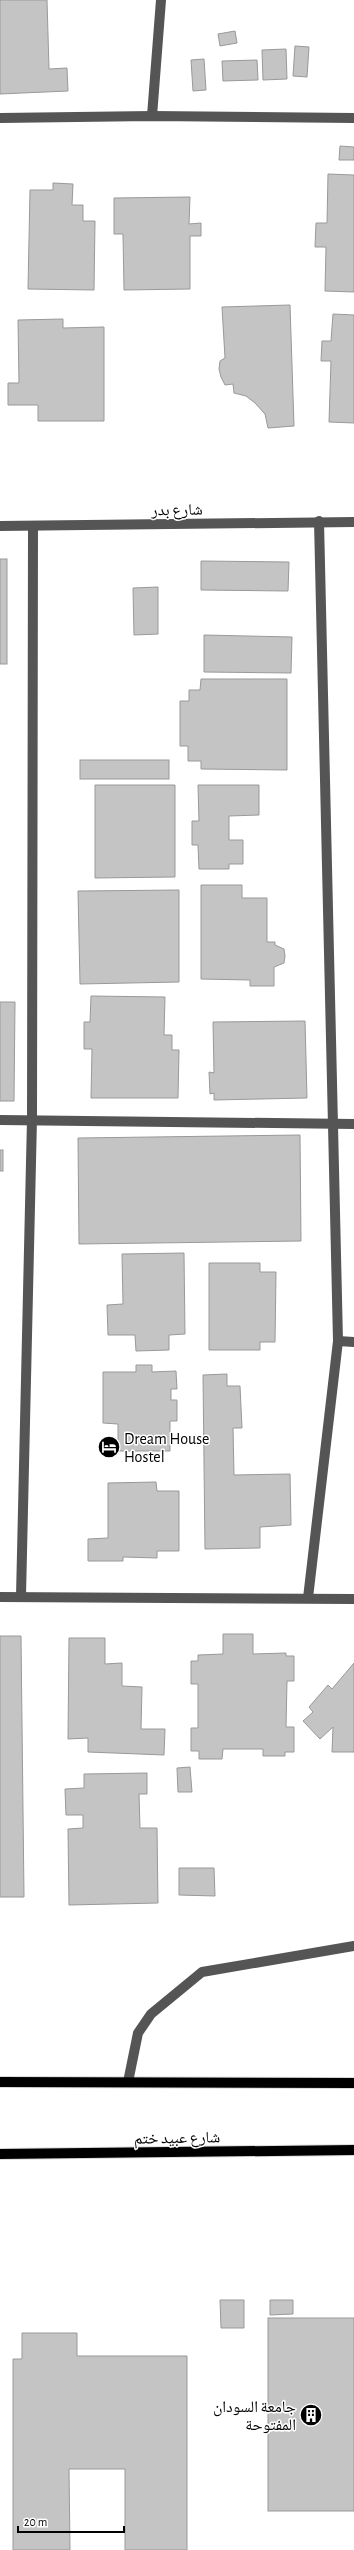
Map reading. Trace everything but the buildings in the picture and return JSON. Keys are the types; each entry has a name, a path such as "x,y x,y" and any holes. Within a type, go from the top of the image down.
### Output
{"main road":[{"path":"0,2082 354,2083"},
{"name":"شارع عبيد ختم","path":"0,2154 354,2150"}],"street":[{"path":"152,116 161,0"},
{"path":"0,118 152,116 354,118"},
{"path":"308,1598 338,1341 335,1124 319,521"},
{"name":"شارع بدر","path":"0,526 319,521 354,522"},
{"path":"21,1596 32,1120 33,526"},
{"path":"0,1120 354,1124"},
{"path":"338,1341 354,1342"},
{"path":"0,1597 354,1599"},
{"path":"128,2082 138,2033 151,2014 202,1972 354,1946"}],"place":[{"name":"Dream House Hostel","path":"109,1447"},
{"name":"جامعة السودان المفتوحة","path":"311,2415"}]}
